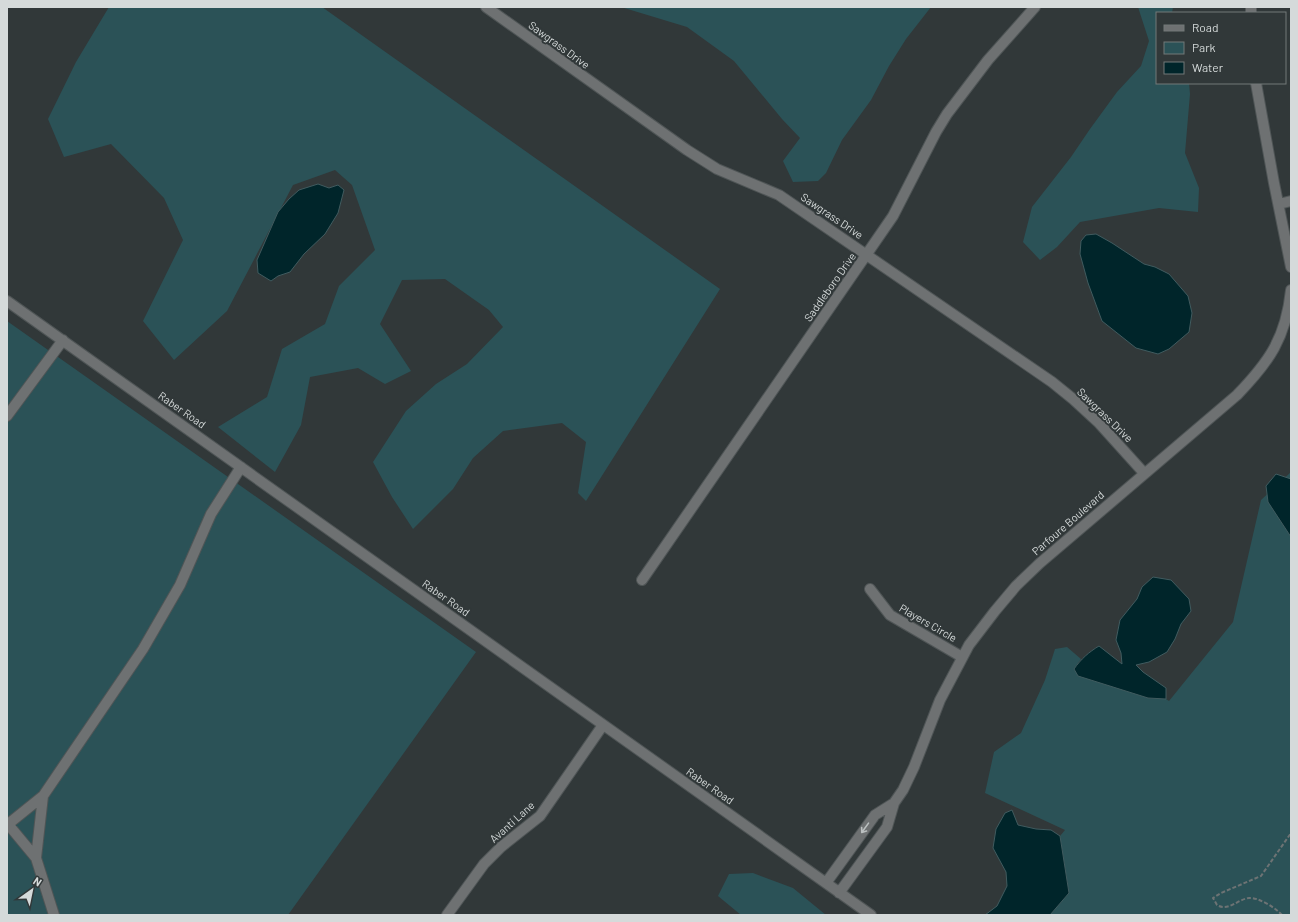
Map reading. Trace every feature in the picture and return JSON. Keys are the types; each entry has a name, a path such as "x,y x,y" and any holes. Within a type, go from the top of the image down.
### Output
{"street":[{"name":"Sawgrass Drive","path":"486,7 687,150 728,174 779,195 1052,382 1098,422 1144,473"},
{"name":"Saddleboro Drive","path":"642,580 893,216 936,132 947,114 988,60 1035,7"},
{"path":"1256,84 1291,267"},
{"path":"1279,204 1291,201"},
{"name":"Parfoure Boulevard","path":"839,893 887,827 894,803 903,790 914,767 940,700 962,657 994,611 1016,586 1040,563 1236,395 1257,374 1274,349 1284,325 1291,290"},
{"name":"Raber Road","path":"7,301 871,915"},
{"path":"7,416 63,340"},
{"path":"54,915 36,858 7,824 43,796 143,648 180,585 211,514 241,467"},
{"name":"Players Circle","path":"870,589 890,615 962,657"},
{"name":"Avanti Lane","path":"447,915 484,864 501,847 540,816 603,725"},
{"path":"36,858 43,796"},
{"name":"Parfoure Boulevard","path":"826,883 875,815 894,803"}],"path":[{"path":"1282,915 1254,898 1239,900 1224,908 1217,905 1213,898 1221,893 1261,876 1291,833"}],"green space":[{"path":"109,7 322,7 720,289 586,501 578,493 586,442 562,423 503,431 473,458 453,489 413,529 392,497 373,462 406,411 436,384 467,364 503,327 489,310 445,279 402,280 380,324 411,371 385,384 358,368 310,377 301,425 275,472 218,427 267,397 282,349 325,324 339,286 375,250 352,185 335,170 293,185 227,311 174,360 143,321 183,240 164,198 111,144 64,157 48,119 76,62"},
{"path":"621,7 931,7 906,39 889,66 871,100 842,140 826,173 818,181 793,182 783,161 800,138 782,119 734,61 687,27"},
{"path":"1138,7 1173,7 1172,12 1156,12 1156,84 1189,84 1190,94 1185,153 1199,188 1198,212 1159,208 1080,222 1057,247 1040,260 1023,242 1032,207 1071,157 1117,92 1141,66 1149,41"},
{"path":"7,321 476,652 288,915 7,915"},
{"path":"1291,472 1291,915 1050,915 1069,893 1060,836 1065,830 985,793 994,752 1021,733 1045,680 1055,649 1067,647 1081,659 1074,669 1148,698 1166,699 1169,701 1233,622 1261,500"},
{"path":"753,873 793,888 826,915 741,915 718,896 729,874"}],"water":[{"path":"318,184 329,188 338,185 344,190 338,213 325,234 304,254 290,272 278,276 271,281 258,273 257,260 278,212 299,190"},
{"path":"1096,234 1144,264 1155,267 1169,274 1188,296 1192,313 1189,332 1169,349 1158,354 1136,348 1102,321 1088,283 1080,254 1081,241 1086,235"},
{"path":"1276,474 1291,479 1291,537 1268,502 1266,486"},
{"path":"1153,577 1171,580 1189,599 1191,611 1181,624 1175,639 1167,652 1149,662 1136,665 1143,672 1166,688 1166,699 1148,698 1078,676 1074,669 1085,656 1099,646 1122,664 1121,653 1116,640 1120,620 1137,599 1142,587"},
{"path":"1012,810 1018,825 1036,829 1051,830 1060,836 1069,893 1050,915 985,915 997,906 1007,886 1006,872 993,848 996,829 1005,813"}]}
